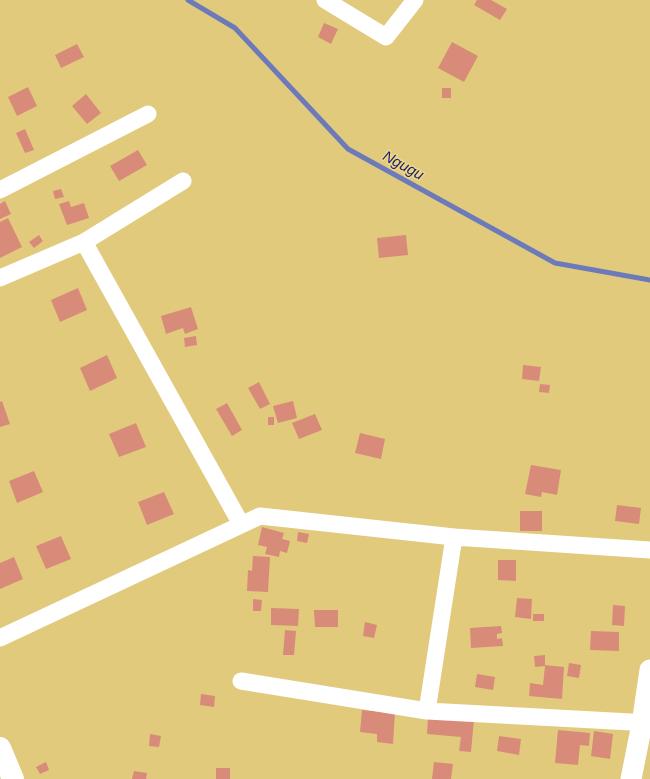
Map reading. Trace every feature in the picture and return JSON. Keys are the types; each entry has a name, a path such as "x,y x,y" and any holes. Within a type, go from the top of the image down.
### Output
{"main road":[{"path":"0,748 14,779"}],"street":[{"path":"325,0 386,37 416,0"},
{"path":"0,190 148,114"},
{"path":"0,278 84,242 183,181"},
{"path":"84,242 241,524"},
{"path":"0,638 260,516 454,536 650,550"},
{"path":"427,711 454,536"},
{"path":"631,779 646,724 650,670"},
{"path":"241,681 427,711 646,724"}],"building":[{"path":"477,0 491,0 507,9 500,20 474,5"},
{"path":"324,23 338,29 331,44 318,37"},
{"path":"452,42 478,56 464,82 438,68"},
{"path":"77,44 84,57 61,68 55,55"},
{"path":"28,87 37,106 17,116 8,97"},
{"path":"442,88 451,88 451,98 442,98"},
{"path":"86,94 101,113 87,124 72,106"},
{"path":"25,129 34,150 25,153 16,133"},
{"path":"138,150 147,165 119,181 110,166"},
{"path":"61,189 64,197 55,199 53,191"},
{"path":"5,201 11,214 0,219 0,204"},
{"path":"69,201 71,207 84,203 89,218 67,225 59,204"},
{"path":"8,218 22,247 0,258 0,222"},
{"path":"39,235 43,241 34,248 29,242"},
{"path":"406,235 408,255 379,258 377,238"},
{"path":"78,288 87,310 60,322 51,300"},
{"path":"191,307 198,329 185,334 183,328 166,334 161,316"},
{"path":"196,336 197,345 185,347 184,338"},
{"path":"107,355 117,378 90,391 80,368"},
{"path":"523,365 541,367 539,381 522,379"},
{"path":"259,382 270,404 260,409 248,388"},
{"path":"540,384 550,385 549,393 539,392"},
{"path":"2,401 10,424 0,427 0,402"},
{"path":"293,401 297,418 278,423 273,406"},
{"path":"227,403 242,430 232,436 216,409"},
{"path":"315,414 322,430 299,439 292,423"},
{"path":"268,417 274,417 274,425 268,425"},
{"path":"136,423 146,447 119,457 109,434"},
{"path":"360,433 385,439 381,459 355,453"},
{"path":"531,465 561,470 557,495 542,492 541,497 525,494"},
{"path":"34,471 43,492 17,503 9,481"},
{"path":"164,492 174,514 147,525 138,502"},
{"path":"617,505 641,508 639,524 615,521"},
{"path":"520,511 542,511 542,531 520,531"},
{"path":"262,527 284,533 282,539 290,541 287,553 280,551 279,557 265,554 267,547 258,545"},
{"path":"298,532 309,534 307,543 297,541"},
{"path":"61,536 71,559 46,569 36,546"},
{"path":"253,556 270,557 268,592 247,591 248,570 252,571"},
{"path":"14,557 23,579 0,589 0,563"},
{"path":"498,560 516,560 516,581 498,580"},
{"path":"517,598 532,599 531,619 515,617"},
{"path":"253,599 262,600 261,611 253,611"},
{"path":"613,605 625,606 624,626 612,625"},
{"path":"271,608 299,609 298,626 271,625"},
{"path":"314,610 338,610 338,627 315,627"},
{"path":"533,614 544,614 544,621 533,621"},
{"path":"365,622 377,625 374,638 363,636"},
{"path":"501,626 502,633 497,634 497,639 502,638 503,646 471,648 470,628"},
{"path":"285,630 296,631 294,655 283,655"},
{"path":"591,631 619,632 619,651 590,650"},
{"path":"545,655 545,665 564,667 562,699 529,696 530,683 543,685 545,666 535,667 534,656"},
{"path":"569,663 581,665 579,678 567,676"},
{"path":"477,674 495,677 493,690 475,687"},
{"path":"201,694 215,696 214,707 200,705"},
{"path":"362,710 395,713 393,744 377,742 377,734 360,732"},
{"path":"428,716 474,719 471,752 459,751 461,737 427,734"},
{"path":"558,730 590,733 589,746 580,745 578,765 555,763"},
{"path":"594,731 613,734 610,759 591,756"},
{"path":"150,734 161,736 159,747 149,746"},
{"path":"499,736 521,739 519,755 497,751"},
{"path":"46,762 49,770 40,774 36,767"},
{"path":"434,762 453,764 451,779 432,779"},
{"path":"216,768 230,768 230,779 216,779"},
{"path":"134,771 147,773 146,779 132,779"}],"waterway":[{"name":"Ngugu","path":"188,0 235,28 348,149 555,263 650,280"}]}
